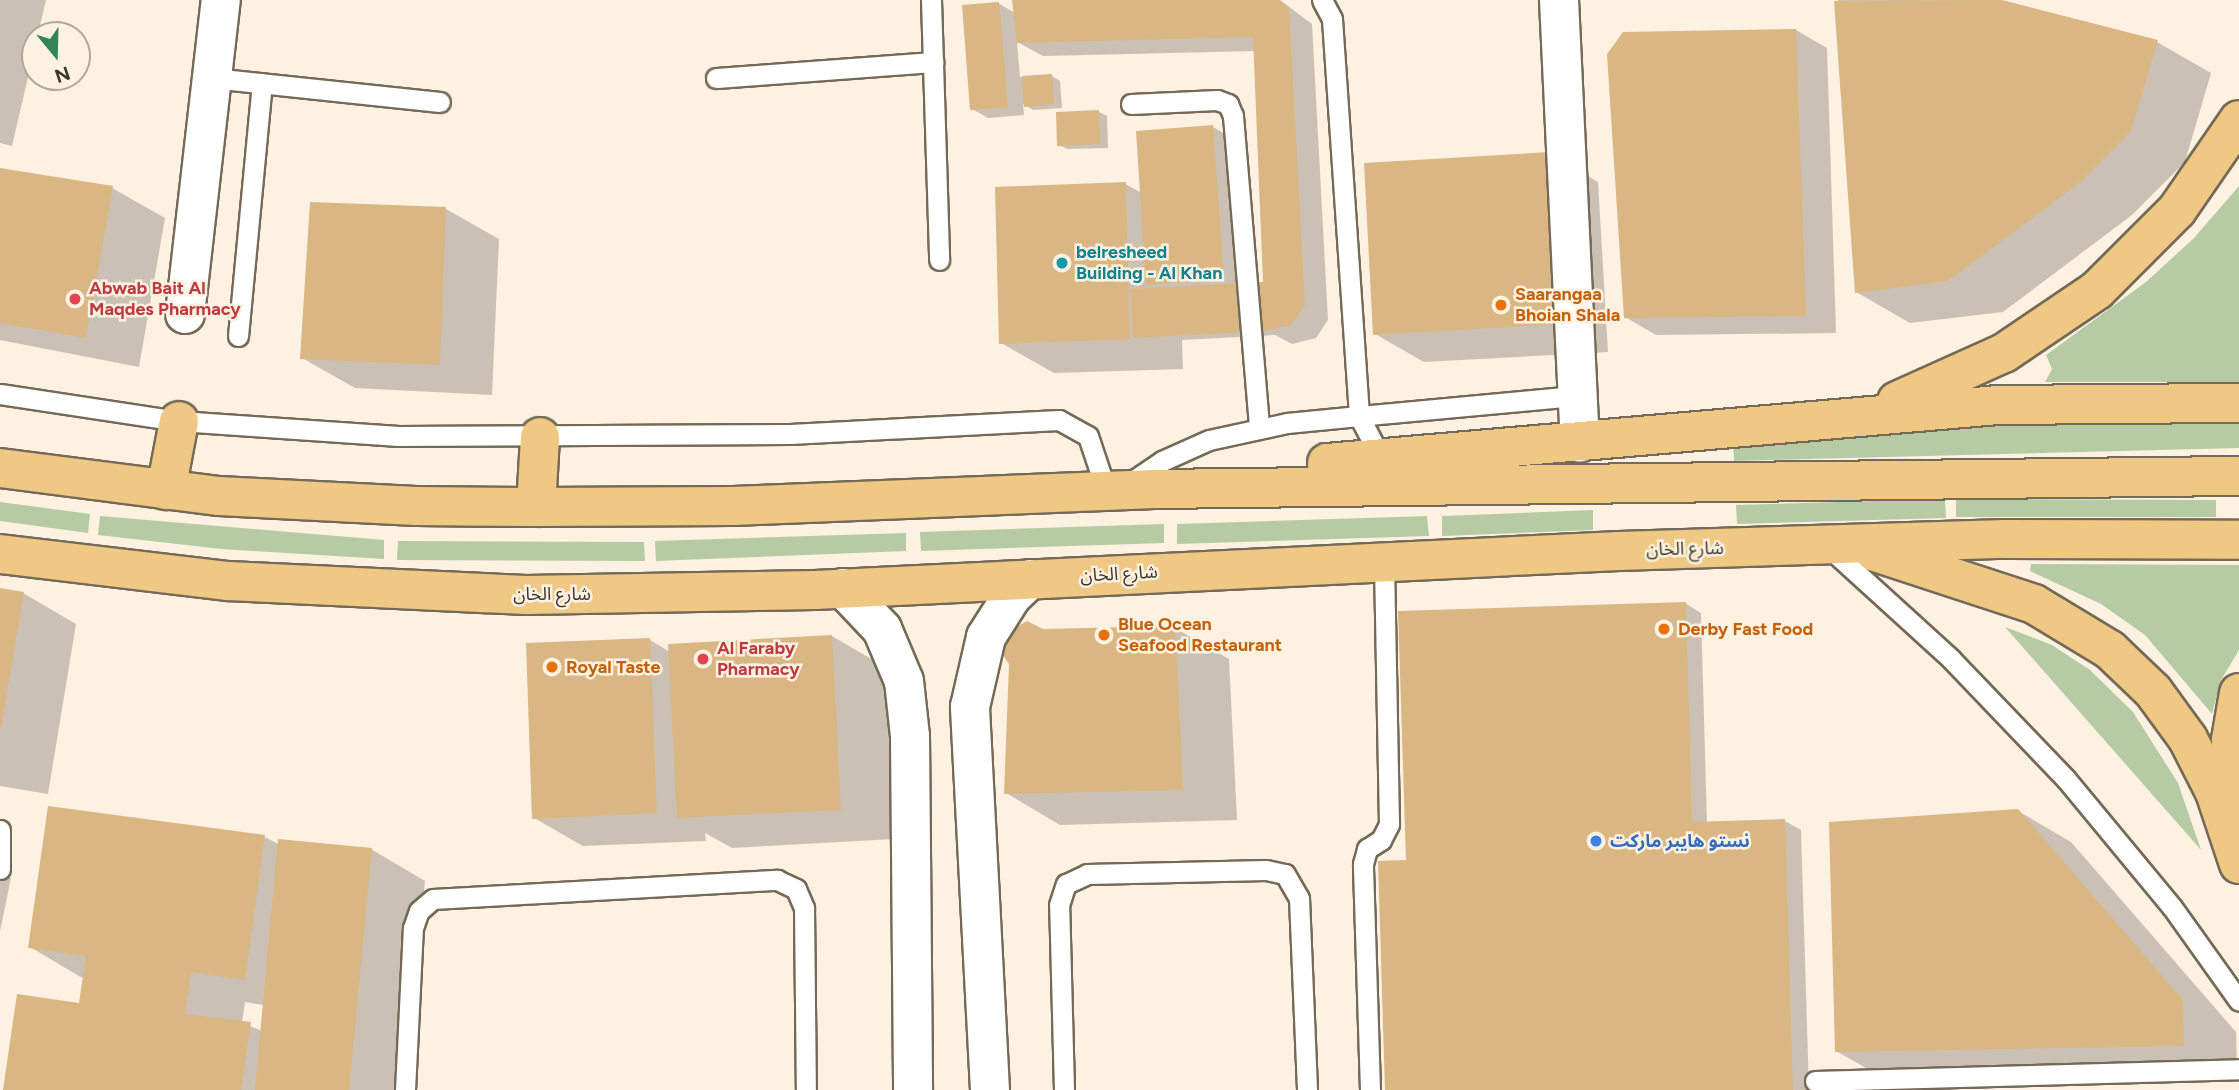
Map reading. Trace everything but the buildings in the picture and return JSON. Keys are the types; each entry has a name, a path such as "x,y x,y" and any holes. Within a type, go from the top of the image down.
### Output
{"main road":[{"path":"1837,420 1954,378 2052,323 2097,290 2162,227 2211,165 2239,120"},
{"path":"1127,490 1231,472 1998,405 2239,403"},
{"path":"166,490 179,421"},
{"path":"536,507 540,438"},
{"path":"0,468 166,490 317,502 536,507 733,506 1127,490 2239,476"},
{"name":"شارع الخان","path":"0,554 228,581 409,592 526,595 843,588 1384,561 1840,545 2095,537 2239,540"},
{"path":"1840,545 2034,604 2110,650 2152,691 2188,739 2215,792 2239,864"},
{"path":"2239,693 2231,732 2239,788"}],"street":[{"path":"185,314 221,0"},
{"path":"1559,0 1580,443"},
{"path":"990,1090 970,707 986,637 1012,596 1030,579"},
{"path":"843,588 882,629 904,681 910,736 913,1090"}],"lane":[{"path":"931,0 939,260"},
{"path":"1322,0 1332,19 1359,416 1381,458"},
{"path":"716,78 933,62"},
{"path":"212,78 440,102"},
{"path":"238,336 262,83"},
{"path":"1131,104 1217,100 1228,104 1233,116 1259,428"},
{"path":"0,394 179,421 312,433 540,438 790,434 1059,420 1088,436 1127,490 1185,450 1259,428 1576,396"},
{"path":"1840,545 2066,779 2172,907 2239,1001"},
{"path":"1370,1090 1363,864 1367,849 1387,833 1389,824 1384,561"},
{"path":"0,830 0,869"},
{"path":"1064,1090 1059,905 1066,884 1087,874 1266,870 1285,874 1299,898 1307,1090"},
{"path":"405,1090 413,928 419,911 433,899 777,880 796,889 804,908 806,1090"},
{"path":"1815,1081 2239,1069"}],"green space":[{"path":"2239,186 2239,382 2045,382 2052,369 2046,355 2146,282 2194,238"},
{"path":"2239,417 2239,448 1734,461 1733,439 1903,425"},
{"path":"1945,499 1946,518 1737,524 1736,505"},
{"path":"1956,499 2216,500 2216,517 1956,517"},
{"path":"0,502 90,514 88,533 0,521"},
{"path":"1593,510 1593,530 1442,536 1442,516"},
{"path":"100,516 384,540 384,559 221,549 98,535"},
{"path":"1427,516 1429,536 1177,544 1177,524"},
{"path":"1164,524 1164,543 921,551 920,532"},
{"path":"906,533 906,551 656,561 655,541"},
{"path":"398,541 644,542 645,561 397,560"},
{"path":"2031,564 2239,565 2239,650 2221,680 2212,714 2145,635 2101,604 2030,571"},
{"path":"2005,627 2052,645 2090,670 2133,712 2178,783 2201,850"}],"place":[{"name":"belresheed Building - Al Khan","path":"1062,263"},
{"name":"Abwab Bait Al Maqdes Pharmacy","path":"75,299"},
{"name":"Saarangaa Bhoian Shala","path":"1501,305"},
{"name":"Derby Fast Food","path":"1664,629"},
{"name":"Blue Ocean Seafood Restaurant","path":"1104,635"},
{"name":"Al Faraby Pharmacy","path":"703,659"},
{"name":"Royal Taste","path":"552,667"},
{"name":"نستو هايبر ماركت","path":"1596,841"}]}
